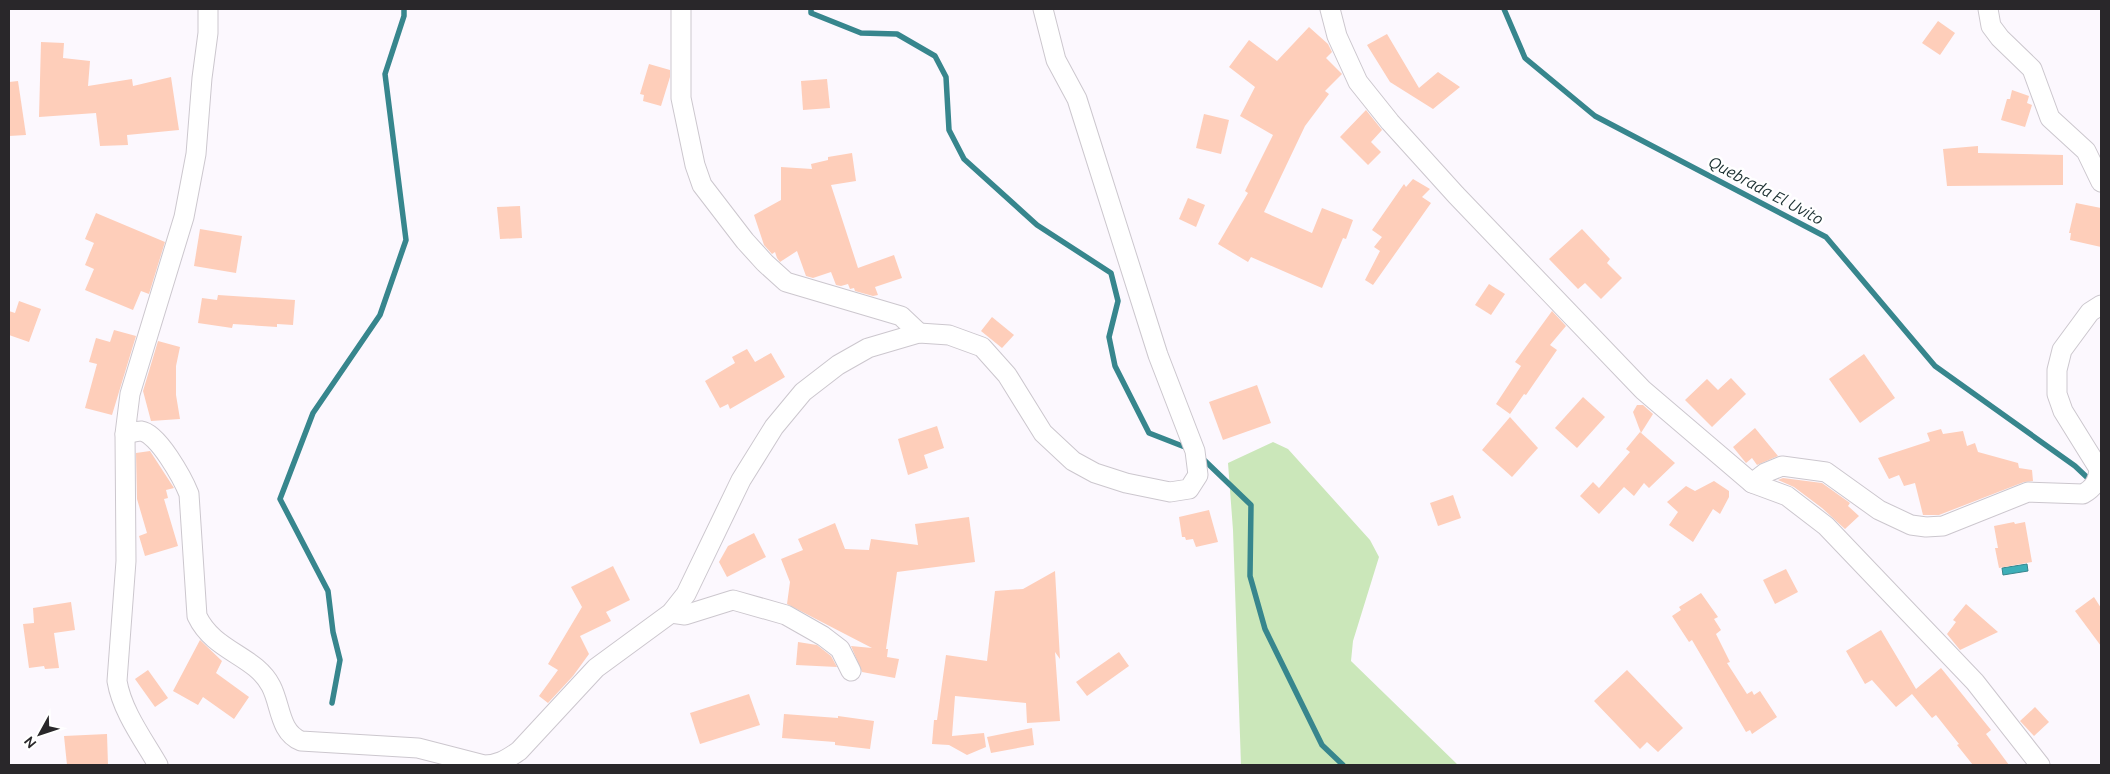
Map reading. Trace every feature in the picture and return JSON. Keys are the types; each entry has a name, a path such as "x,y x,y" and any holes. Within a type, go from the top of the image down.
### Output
{"street":[{"path":"158,765 124,705 119,694 117,681 126,561 124,449 130,394 184,217 196,154 208,32 208,9"},
{"path":"681,9 680,98 694,165 702,185 745,241 786,282 901,316 919,332"},
{"path":"126,434 142,431 156,439 189,494 197,616 203,629 212,639 255,668 264,677 271,686 285,726 295,739 301,742 418,748 484,765 494,765 505,761 519,751 596,668 671,613 686,594 741,480 774,427 803,392 838,365 868,348 919,332 949,335 982,347 1007,375 1043,433 1073,461 1095,473 1126,483 1170,492 1189,489 1198,475 1195,451 1158,355 1077,99 1056,60 1043,9"},
{"path":"1330,9 1338,36 1358,82 1390,122 1490,231 1643,390 1752,483 1787,496 1826,526 1975,682 2040,765"},
{"path":"1988,9 1991,26 2000,38 2032,68 2050,118 2086,151 2101,182"},
{"path":"1752,483 1765,473 1782,466 1826,472 1879,510 1911,525 1926,527 1943,526 2028,492 2083,494 2095,484 2100,469 2072,428 2063,411 2057,394 2057,370 2062,350 2090,312 2101,304"},
{"path":"671,613 685,615 732,600 786,615 840,648 851,671"}],"green space":[{"path":"1273,442 1288,449 1370,540 1379,557 1353,641 1351,661 1458,765 1241,765 1233,530 1228,463"}],"water":[{"path":"2027,564 2028,571 2003,575 2002,568"}],"building":[{"path":"1938,21 1955,33 1940,55 1922,43"},
{"path":"1309,27 1328,44 1332,52 1326,58 1342,74 1325,91 1329,94 1305,126 1264,212 1312,233 1322,208 1353,220 1346,239 1343,238 1322,288 1251,257 1248,262 1218,244 1248,193 1245,191 1273,135 1240,116 1255,87 1229,67 1249,40 1277,61"},
{"path":"1387,34 1419,88 1438,72 1460,87 1433,109 1390,82 1367,45"},
{"path":"41,42 64,43 63,58 90,61 88,86 132,79 133,86 171,77 179,130 127,135 128,145 100,146 96,113 39,117"},
{"path":"649,64 670,70 670,77 661,106 643,101 644,95 640,94"},
{"path":"827,79 830,108 803,110 801,81"},
{"path":"18,81 26,135 9,136 9,82"},
{"path":"2012,90 2029,96 2027,103 2032,105 2025,127 2001,120 2007,99 2010,99"},
{"path":"1366,110 1382,130 1371,142 1381,152 1368,165 1340,137"},
{"path":"1204,114 1229,120 1221,154 1196,148"},
{"path":"1978,146 1978,153 2063,155 2063,185 1947,186 1943,149"},
{"path":"852,153 856,181 831,185 858,268 894,255 902,278 875,287 878,295 873,296 855,291 854,288 850,289 848,284 836,285 831,272 813,278 806,276 797,251 780,262 775,252 772,254 764,245 754,215 781,200 781,167 812,169 811,164 828,160 828,157"},
{"path":"1413,179 1430,189 1422,197 1431,203 1373,285 1365,280 1380,251 1374,247 1382,237 1372,230 1404,184 1406,187"},
{"path":"1188,198 1205,205 1196,227 1179,219"},
{"path":"2076,203 2101,208 2101,247 2070,240 2071,233 2069,233"},
{"path":"520,206 522,238 500,239 497,207"},
{"path":"96,213 165,242 149,294 141,291 133,310 85,290 94,269 85,265 94,243 85,239"},
{"path":"200,229 242,236 236,273 194,266"},
{"path":"1582,229 1610,259 1607,263 1622,278 1601,299 1585,283 1578,289 1549,259"},
{"path":"1489,284 1505,294 1491,315 1475,305"},
{"path":"218,295 295,300 293,325 277,324 277,327 233,324 232,328 198,323 202,298 217,300"},
{"path":"19,301 41,309 29,342 9,335 9,311 15,313"},
{"path":"1552,311 1566,326 1550,345 1557,350 1526,395 1524,394 1510,414 1496,404 1521,366 1515,362"},
{"path":"992,317 1014,335 1002,348 981,331"},
{"path":"114,330 136,336 112,415 85,408 97,364 89,362 96,338 110,342"},
{"path":"158,341 180,347 176,366 176,395 180,419 151,421 143,391"},
{"path":"747,349 755,362 771,353 785,377 730,409 728,404 720,408 705,381 735,363 732,357"},
{"path":"1864,354 1895,398 1860,423 1829,379"},
{"path":"1731,378 1746,394 1712,427 1685,400 1707,379 1718,390"},
{"path":"1257,385 1271,423 1223,440 1209,402"},
{"path":"1583,397 1605,417 1577,448 1555,428"},
{"path":"1637,405 1643,405 1653,414 1641,433 1633,412"},
{"path":"1510,417 1538,448 1512,477 1482,450"},
{"path":"937,426 944,448 924,455 928,468 908,475 898,439"},
{"path":"1755,428 1778,456 1757,465 1752,458 1746,463 1733,447"},
{"path":"1941,429 1943,434 1963,431 1967,446 1975,443 1978,452 2018,463 2019,468 2032,470 2033,481 2024,482 1939,515 1923,515 1915,483 1904,486 1899,475 1889,479 1878,458 1930,441 1927,433"},
{"path":"1640,432 1675,463 1649,488 1644,483 1634,496 1624,487 1599,514 1580,496 1593,482 1599,488 1630,452 1626,449"},
{"path":"150,451 174,488 166,490 168,498 164,499 178,546 145,556 139,536 147,533 137,499 136,453"},
{"path":"1783,478 1822,483 1850,503 1848,506 1859,516 1845,529 1822,508 1794,487 1778,480"},
{"path":"1714,481 1729,491 1729,497 1720,514 1713,509 1693,542 1669,525 1678,512 1667,502 1686,486 1695,491"},
{"path":"1453,495 1461,518 1438,526 1430,503"},
{"path":"1209,510 1218,542 1196,547 1193,539 1186,540 1185,537 1182,537 1179,517"},
{"path":"969,517 975,562 897,572 886,649 888,649 887,657 899,659 895,678 862,672 851,646 872,648 787,604 790,582 781,559 803,550 798,539 835,523 845,549 869,550 871,539 918,545 915,524"},
{"path":"2014,522 2015,524 2025,522 2032,562 1999,568 1995,548 1998,548 1994,526"},
{"path":"754,533 766,557 727,577 719,562 728,546"},
{"path":"613,566 630,600 606,612 611,621 580,636 589,654 573,676 548,703 539,696 558,670 548,664 582,607 571,587"},
{"path":"1786,569 1798,592 1775,604 1763,580"},
{"path":"1055,571 1060,659 1055,652 1060,721 1027,723 1026,703 955,696 952,736 984,733 986,747 967,755 949,745 932,744 934,720 937,720 946,655 987,661 995,591 1023,589"},
{"path":"1701,593 1718,617 1714,619 1721,630 1716,634 1730,662 1727,663 1747,694 1752,691 1754,695 1760,691 1777,717 1752,734 1750,730 1746,732 1692,640 1689,642 1672,616 1681,610 1679,607"},
{"path":"2094,597 2101,608 2101,646 2075,611"},
{"path":"71,602 75,630 54,633 59,668 45,669 44,666 29,668 23,624 34,623 33,608"},
{"path":"1966,604 1998,632 1960,650 1947,634 1956,622 1953,620"},
{"path":"1881,630 1916,689 1941,668 1991,730 1986,734 2009,765 1973,765 1936,715 1932,718 1912,694 1896,707 1872,680 1865,684 1846,651"},
{"path":"200,640 222,661 216,673 249,697 234,719 203,697 198,705 173,691"},
{"path":"798,642 817,645 831,656 837,667 796,665"},
{"path":"1119,652 1129,666 1087,696 1076,682"},
{"path":"148,670 168,698 155,707 135,679"},
{"path":"1627,670 1683,728 1658,752 1647,742 1640,749 1594,701"},
{"path":"749,694 760,725 700,744 690,713"},
{"path":"2035,707 2049,722 2034,736 2020,721"},
{"path":"784,714 838,718 838,716 874,721 870,749 835,745 835,742 782,738"},
{"path":"1032,728 1034,745 991,753 987,737"},
{"path":"107,734 108,765 67,765 64,736"}],"waterway":[{"path":"332,703 340,660 333,632 328,591 280,499 313,413 380,315 406,240 385,74 404,16 404,9"},
{"path":"811,9 811,13 861,33 897,34 935,56 946,77 949,130 964,159 1037,225 1111,273 1118,301 1109,337 1115,366 1149,433 1190,449"},
{"name":"Quebrada El Uvito","path":"1504,9 1525,58 1595,116 1826,237 1935,366 2075,466 2092,482"},
{"path":"1201,457 1251,505 1250,576 1265,629 1322,745 1343,765"}]}
